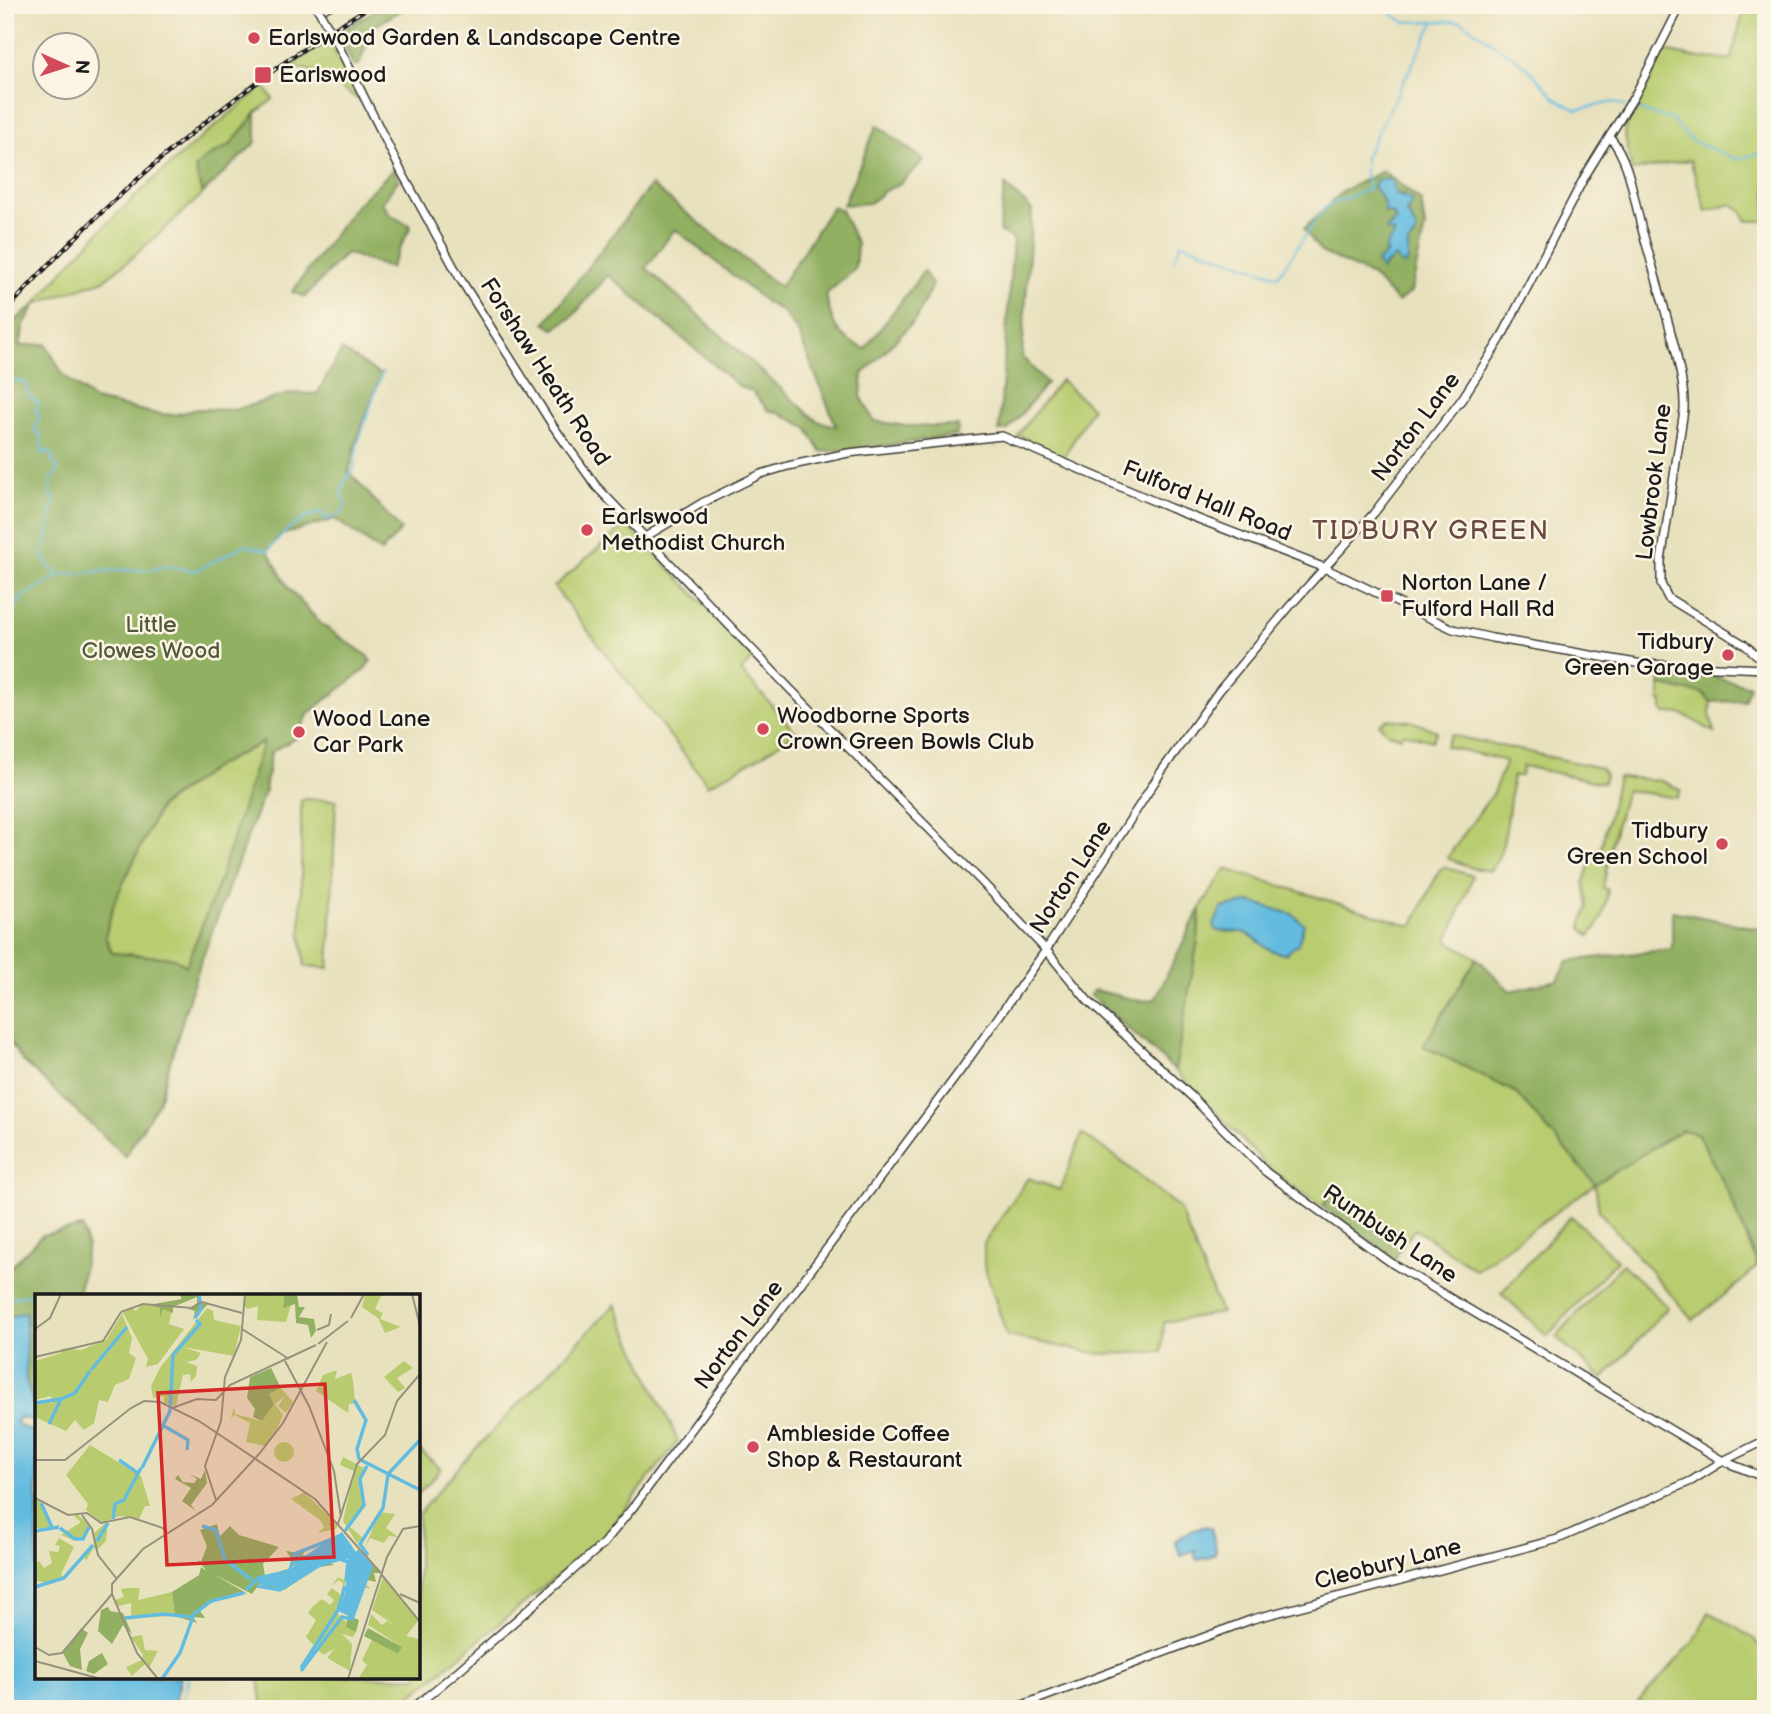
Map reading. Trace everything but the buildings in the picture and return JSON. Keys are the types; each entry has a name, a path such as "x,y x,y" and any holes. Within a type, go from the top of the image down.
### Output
{"street":[{"path":"317,8 331,5"},
{"name":"Norton Lane","path":"412,1709 603,1544 635,1506 917,1131 1046,950 1191,728 1237,668 1408,472 1469,389 1500,340 1585,176 1632,100 1681,5"},
{"name":"Forshaw Heath Road","path":"317,8 432,228 553,426 596,486 1046,950"},
{"name":"Lowbrook Lane","path":"1610,137 1618,147 1628,170 1639,218 1661,290 1684,388 1684,410 1661,561 1664,592 1674,603 1737,640 1766,663"},
{"name":"Fulford Hall Road","path":"645,537 737,485 788,466 848,453 1002,436 1170,508 1324,568 1453,629 1642,664 1766,669"},
{"name":"Rumbush Lane","path":"1046,950 1088,1001 1275,1178 1393,1264 1723,1461 1766,1478"},
{"name":"Cleobury Lane","path":"1012,1709 1253,1619 1558,1539 1691,1481 1723,1461 1766,1440"}],"green space":[{"path":"383,5 410,5 373,27 359,65 353,65 339,33"},
{"path":"1745,5 1766,5 1766,221 1747,221 1741,210 1732,204 1706,211 1690,160 1632,171 1624,131 1665,51 1698,58 1731,59"},
{"path":"329,40 360,101 317,72 294,67 295,63"},
{"path":"264,86 273,99 256,113 230,145 206,158 195,168 202,195 104,280 36,304 115,216 203,136"},
{"path":"256,113 256,142 202,194 195,168 206,158 230,145"},
{"path":"877,125 924,160 901,183 883,192 870,203 843,205"},
{"path":"394,169 399,179 382,203 391,215 411,226 390,268 346,253 305,297 292,292 356,205"},
{"path":"1383,171 1421,201 1425,227 1411,292 1398,302 1372,276 1321,252 1304,229 1344,190","holes":["1373,186 1393,187 1394,193 1403,195 1406,211 1416,234 1408,243 1407,254 1398,259 1395,257 1383,266 1386,246 1395,233 1388,226 1396,220"]},
{"path":"651,185 780,287 832,207 841,210 857,244 855,269 826,294 833,321 848,340 865,349 924,271 932,285 916,319 863,374 861,396 874,421 906,426 958,426 957,435 821,452 807,428 780,413 768,410 752,391 740,387 608,275 572,317 554,329 545,323","holes":["675,229 767,303 782,311 798,332 836,426 817,421 646,268"]},
{"path":"1005,185 1032,210 1022,357 1047,383 1008,430 999,431 1013,239 999,231"},
{"name":"Little Clowes Wood","path":"36,304 24,324 20,346 46,344 63,375 94,400 153,413 173,415 198,409 234,410 292,393 317,394 342,350 379,374 382,373 356,443 349,472 401,530 381,552 335,519 281,535 268,551 289,589 321,624 368,656 371,661 362,672 309,713 296,738 271,752 265,790 196,975 158,1103 125,1156 23,1061 5,1036 5,329","holes":["263,742 219,882 186,966 175,958 112,953 105,936 115,900 160,806 218,765"]},
{"path":"1061,380 1092,408 1063,459 1018,435"},
{"path":"626,524 755,656 741,671 796,732 758,758 708,785 554,587"},
{"path":"1662,670 1704,674 1750,686 1744,701 1711,702 1702,693 1660,686"},
{"path":"1660,686 1702,693 1711,702 1714,732 1682,714 1665,713 1662,710 1663,701 1660,701"},
{"path":"1387,719 1411,721 1437,731 1432,741 1404,733 1400,737 1388,733 1379,724"},
{"path":"1451,735 1600,768 1605,775 1603,783 1523,766 1521,776 1513,776 1503,841 1495,864 1489,871 1472,868 1447,858 1493,793 1506,761 1445,746"},
{"path":"264,742 219,882 186,966 175,958 112,953 105,936 115,900 160,807 218,765"},
{"path":"1618,777 1659,780 1681,790 1677,798 1626,790 1603,888 1608,890 1604,909 1601,920 1590,936 1582,929 1588,908 1584,883 1593,853 1601,848"},
{"path":"301,799 336,800 329,968 305,966 301,934"},
{"path":"1444,867 1473,876 1448,941 1477,958 1424,1046 1515,1092 1595,1183 1682,1130 1697,1133 1728,1191 1758,1265 1693,1320 1599,1211 1595,1184 1476,1270 1415,1229 1404,1242 1331,1193 1323,1207 1271,1170 1175,1070 1198,940 1200,908 1226,869 1412,926 1440,869"},
{"path":"1200,908 1198,940 1175,1070 1090,995 1094,990 1141,1001 1155,999"},
{"path":"1672,911 1766,930 1766,1261 1758,1265 1728,1191 1697,1133 1681,1130 1595,1184 1515,1092 1423,1046 1477,958 1510,991 1558,980 1568,961 1672,949"},
{"path":"1082,1134 1111,1153 1179,1208 1221,1313 1164,1322 1162,1352 1100,1354 1007,1336 984,1265 984,1243 1028,1178 1060,1190"},
{"path":"1330,1193 1404,1242 1395,1259 1323,1207"},
{"path":"1571,1216 1617,1260 1547,1336 1501,1293"},
{"path":"82,1227 87,1247 78,1294 35,1294 35,1408 26,1380 26,1313 5,1318 5,1273 42,1235"},
{"path":"1622,1264 1668,1307 1603,1379 1556,1337"},
{"path":"615,1304 678,1441 600,1541 395,1709 263,1709 259,1679 420,1679 420,1512 464,1461"},
{"path":"420,1451 441,1469 420,1492"},
{"path":"1709,1612 1753,1638 1766,1654 1766,1709 1632,1709 1694,1641"}],"water":[{"path":"1391,180 1396,194 1410,199 1412,205 1406,211 1416,234 1408,244 1408,260 1405,265 1399,263 1395,257 1382,270 1377,262 1386,254 1386,246 1395,233 1386,230 1396,220 1393,214 1385,212 1383,201 1373,186 1376,181"},
{"path":"1251,902 1292,914 1304,924 1298,944 1285,954 1270,950 1245,933 1216,930 1214,924 1222,908"},
{"path":"26,1312 26,1380 35,1409 34,1421 19,1417 17,1422 35,1432 35,1679 180,1679 173,1709 5,1709 5,1318"},
{"path":"1206,1526 1211,1528 1215,1553 1208,1558 1197,1560 1196,1550 1181,1556 1175,1541"}],"waterway":[{"path":"1373,5 1404,22 1461,21 1526,66 1556,99 1577,110 1613,102 1625,106"},
{"path":"1174,261 1181,243 1278,276 1327,206 1369,189 1365,175 1365,157 1434,22"},
{"path":"1630,107 1672,120 1692,141 1736,159 1766,152"},
{"path":"5,638 7,624 22,597 60,575 151,570 166,566 195,571 245,545 268,551 291,527 312,515 320,512 326,519 340,515 346,505 342,494 344,483 354,469 357,446 382,373"},
{"path":"5,380 25,382 29,397 39,403 35,410 40,416 34,431 41,434 42,454 48,451 54,457 51,462 57,466 50,491 54,500 48,540 42,555 50,568 59,575"},
{"path":"5,1300 29,1294 35,1296"},
{"path":"182,1709 188,1679"}],"railway":[{"path":"5,312 88,225 177,145 272,72 372,5"}],"place":[{"name":"Earlswood Garden & Landscape Centre","path":"254,38"},
{"name":"Earlswood","path":"263,75"},
{"name":"Earlswood Methodist Church","path":"587,530"},
{"name":"Norton Lane / Fulford Hall Rd","path":"1387,596"},
{"name":"Tidbury Green Garage","path":"1728,655"},
{"name":"Woodborne Sports Crown Green Bowls Club","path":"763,729"},
{"name":"Wood Lane Car Park","path":"299,732"},
{"name":"Tidbury Green School","path":"1722,844"},
{"name":"Ambleside Coffee Shop & Restaurant","path":"753,1447"}],"district":[{"name":"TIDBURY GREEN","path":"1431,531"}]}
